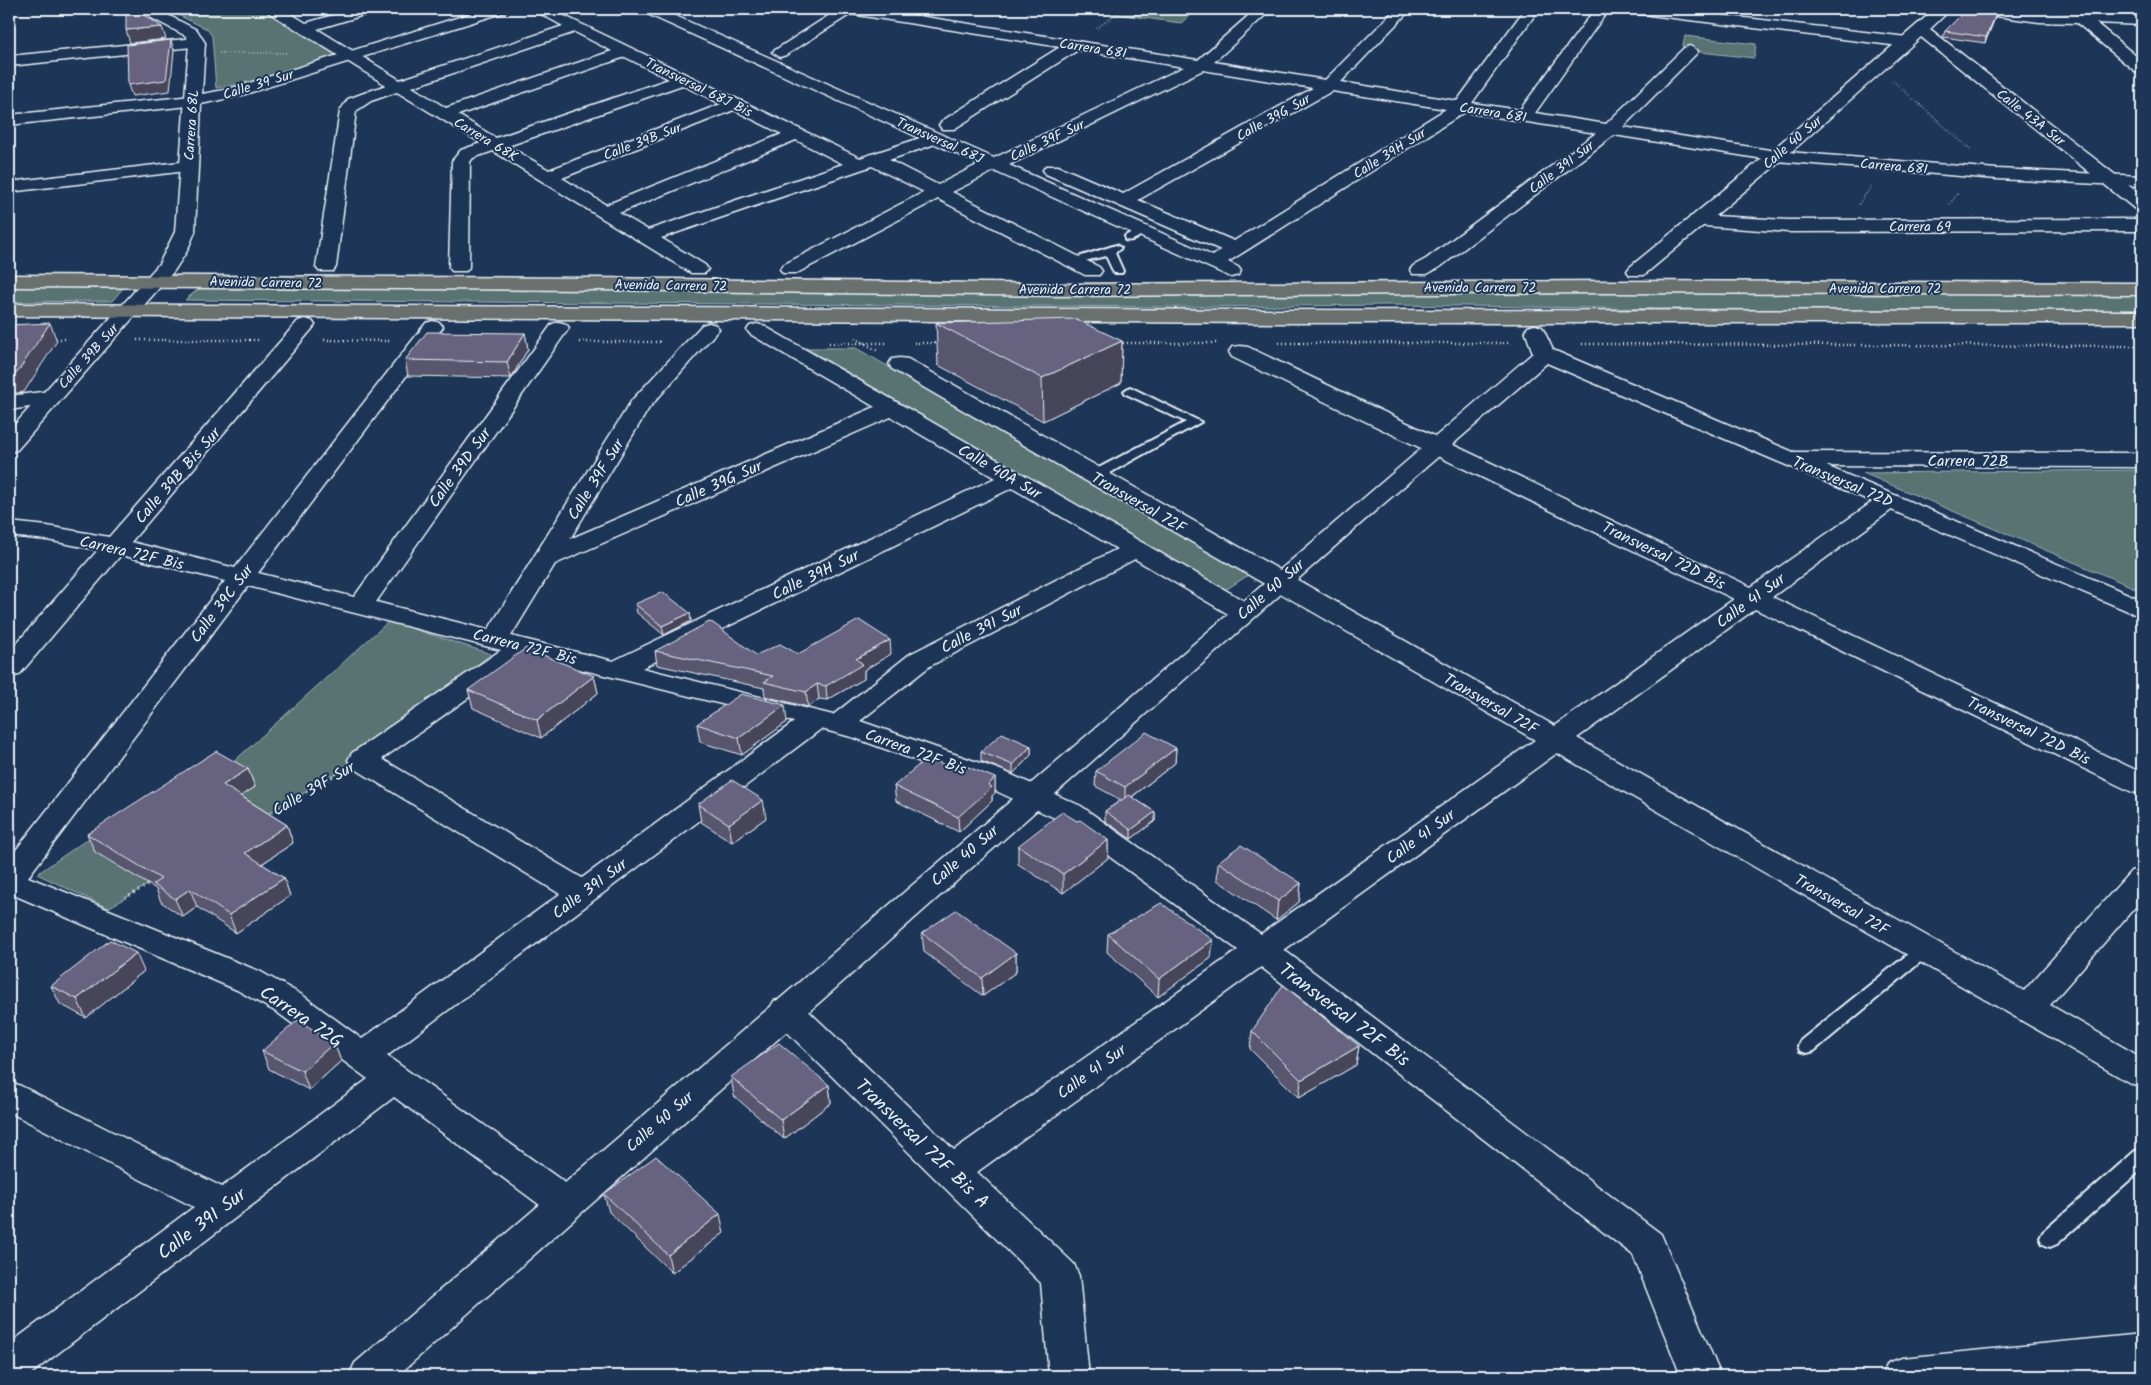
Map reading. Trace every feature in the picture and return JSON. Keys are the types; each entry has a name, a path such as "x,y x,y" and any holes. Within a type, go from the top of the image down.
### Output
{"highway":[{"name":"Avenida Carrera 72","path":"1062,266 1092,271 1222,267 1420,270 2142,273"},
{"name":"Avenida Carrera 72","path":"9,267 161,274 930,288 1810,287 2142,289"},
{"name":"Avenida Carrera 72","path":"9,281 326,267 1016,271"},
{"path":"849,269 930,288"},
{"path":"1810,287 1971,272"},
{"name":"Avenida Carrera 72","path":"9,310 532,310 1259,317 1909,315 2142,317"},
{"path":"433,327 532,310"},
{"path":"1909,315 2061,332"},
{"path":"9,326 304,325 840,331 2142,333"}],"street":[{"path":"13,58 197,43 192,33 145,9"},
{"name":"Carrera 68K","path":"273,9 698,269"},
{"path":"304,28 369,9"},
{"name":"Calle 39 Sur","path":"9,120 192,101 233,93 500,9"},
{"name":"Transversal 68J Bis","path":"539,9 796,134 937,192 1062,266"},
{"name":"Transversal 68J","path":"648,9 997,156 1135,234 1222,267"},
{"name":"Transversal 68J","path":"679,9 913,110"},
{"path":"780,52 848,9"},
{"name":"Carrera 68I","path":"848,9 1776,156 1997,174 2142,181"},
{"name":"Calle 39F Sur","path":"790,269 937,192 997,156 1017,155 1201,66 1265,9"},
{"name":"Calle 39G Sur","path":"1124,201 1328,86 1404,9"},
{"name":"Calle 39H Sur","path":"1222,267 1236,249 1461,107 1532,9"},
{"path":"1524,117 1602,9"},
{"path":"1633,9 1907,42"},
{"name":"Calle 40 Sur","path":"1638,271 1776,156 1944,9"},
{"path":"1974,9 2082,20 2142,20"},
{"path":"2082,20 2141,67"},
{"path":"326,267 348,111 354,102 576,27"},
{"name":"Calle 43A Sur","path":"1921,30 2142,204"},
{"name":"Carrera 68L","path":"161,274 177,251 185,232 197,43"},
{"path":"646,237 866,162 942,132 1075,45"},
{"path":"445,114 626,51"},
{"name":"Calle 39I Sur","path":"1420,270 1433,263 1609,131 1690,51"},
{"path":"458,267 462,161 467,154 493,143 684,79"},
{"name":"Calle 39B Sur","path":"548,177 735,104"},
{"name":"Transversal 68J","path":"931,118 942,132"},
{"name":"Transversal 68J","path":"942,132 966,132"},
{"path":"605,212 796,134"},
{"path":"1017,155 1236,249"},
{"path":"9,187 188,166"},
{"name":"Carrera 69","path":"1697,220 1788,226 2142,225"},
{"name":"Calle 39B Sur","path":"9,444 161,274"},
{"name":"Calle 39B Bis Sur","path":"9,669 304,325"},
{"name":"Calle 39C Sur","path":"9,880 433,327"},
{"name":"Calle 39D Sur","path":"360,606 559,328"},
{"name":"Calle 39F Sur","path":"496,639 640,405 709,329"},
{"name":"Calle 40A Sur","path":"757,330 1244,612"},
{"path":"1535,331 1544,354"},
{"name":"Transversal 72D Bis","path":"1240,352 2142,785"},
{"name":"Calle 40 Sur","path":"369,1376 786,1010 1544,354"},
{"name":"Transversal 72D","path":"1544,354 2142,609"},
{"name":"Transversal 72F","path":"900,364 2142,1074"},
{"path":"9,403 50,398"},
{"name":"Calle 39G Sur","path":"545,559 892,408"},
{"name":"Carrera 72B","path":"1793,460 2142,460"},
{"name":"Calle 39H Sur","path":"616,669 1014,478"},
{"name":"Calle 41 Sur","path":"952,1171 1889,501"},
{"name":"Carrera 72F Bis","path":"9,529 116,546 827,722 903,744 1033,796"},
{"name":"Calle 39I Sur","path":"362,1057 583,893 827,722 920,660 1135,549"},
{"name":"Calle 39F Sur","path":"362,760 524,646"},
{"path":"362,760 583,893"},
{"name":"Transversal 72F Bis","path":"1033,796 1070,813 1103,835 1261,950 1648,1245 1701,1376"},
{"name":"Carrera 72G","path":"9,880 250,981 290,1004 565,1203"},
{"path":"2027,1009 2142,880"},
{"name":"Transversal 72F Bis A","path":"786,1010 1060,1276 1069,1376"},
{"name":"Calle 39I Sur","path":"14,1357 224,1205 393,1079"},
{"path":"9,1096 224,1205"},
{"path":"1902,1376 2141,1353"}],"lane":[{"path":"1062,266 1113,250 1118,271"},
{"path":"1094,476 1195,422 1130,391"},
{"path":"1807,1046 1924,950"},
{"path":"2050,1238 2142,1157"}],"path":[{"path":"211,53 291,53"},
{"path":"1878,68 1997,174"},
{"path":"1845,226 1885,165"},
{"path":"1936,226 1973,172"},
{"path":"840,331 900,364"},
{"path":"43,339 69,340"},
{"path":"1583,344 2142,346"},
{"name":"Calle 39F Sur","path":"260,819 362,760"},
{"path":"94,916 159,878"}],"green space":[{"path":"166,9 266,9 342,55 242,84 216,88 212,36 207,29"},
{"path":"1079,9 1197,9 1181,23"},
{"path":"1685,36 1756,44 1754,58 1682,50"},
{"path":"9,286 125,286 112,301 9,302"},
{"path":"201,287 775,290 1175,296 1574,292 2142,294 2142,312 1391,305 1179,307 185,300"},
{"path":"806,348 856,348 1250,574 1224,591"},
{"path":"2142,470 2142,591 1863,473"},
{"path":"389,621 491,654 345,769 108,908 37,874 205,758 230,765"}],"building":[{"path":"126,9 135,9 162,27 126,30"},
{"path":"1967,9 1997,12 1986,37 1945,31"},
{"path":"171,40 166,80 128,85 127,45"},
{"path":"1076,319 1122,341 1042,378 936,323"},
{"path":"50,323 17,373 9,374 9,325"},
{"path":"427,332 525,333 507,362 405,360"},
{"path":"663,592 690,613 662,626 635,604"},
{"path":"859,620 890,640 856,659 863,664 826,686 817,684 806,692 764,682 773,676 655,651 709,622 756,655 780,644 798,654"},
{"path":"526,648 594,676 537,720 468,690"},
{"path":"741,694 785,705 739,738 697,724"},
{"path":"1146,732 1176,748 1125,787 1096,771"},
{"path":"1002,733 1031,746 1013,765 981,752"},
{"path":"216,751 248,769 223,785 287,825 245,853 284,878 229,915 190,889 175,899 153,884 161,879 87,834"},
{"path":"928,757 955,770 961,764 995,778 988,785 992,787 958,817 894,786"},
{"path":"732,780 763,800 729,824 698,804"},
{"path":"1129,795 1155,812 1131,830 1105,811"},
{"path":"1062,812 1077,821 1080,820 1108,840 1063,874 1018,846"},
{"path":"1241,845 1301,883 1278,901 1218,862"},
{"path":"1161,903 1213,940 1159,979 1108,934"},
{"path":"956,910 1016,953 982,978 922,933"},
{"path":"110,940 136,953 77,999 51,986"},
{"path":"1283,985 1359,1046 1301,1080 1252,1031"},
{"path":"298,1020 334,1043 302,1071 262,1051"},
{"path":"779,1043 829,1085 781,1120 731,1077"},
{"path":"656,1156 720,1214 668,1255 604,1194"}]}
